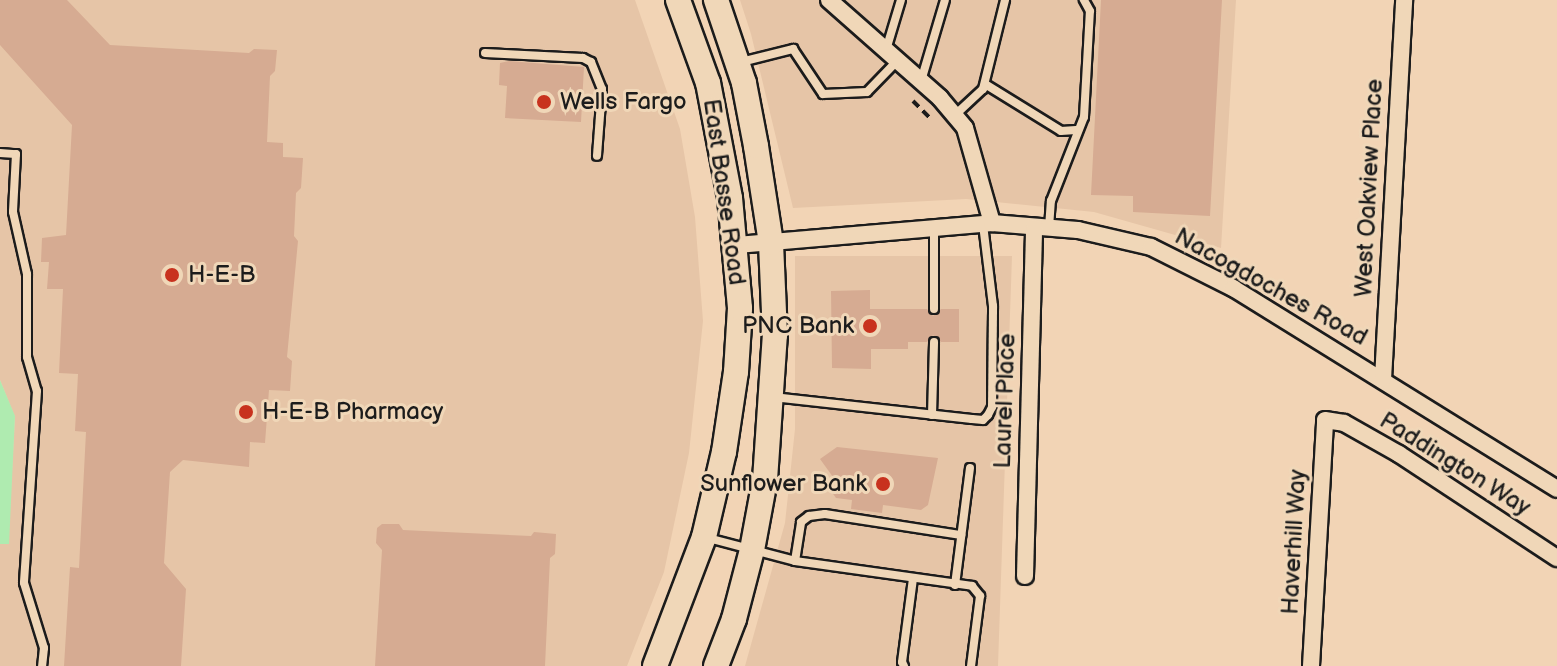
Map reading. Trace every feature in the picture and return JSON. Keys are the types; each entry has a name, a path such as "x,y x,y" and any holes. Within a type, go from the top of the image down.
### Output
{"main road":[{"name":"East Basse Road","path":"655,666 704,537 724,452 736,372 740,308 737,245 708,83 678,0"},
{"name":"East Basse Road","path":"716,0 737,62 756,146 771,243 775,335 765,480 752,550 734,619 716,666"}],"street":[{"path":"829,0 921,81 965,128 977,163 988,223"},
{"name":"West Oakview Place","path":"1383,379 1404,0"},
{"name":"Nacogdoches Road","path":"737,245 988,223 1115,237 1186,262 1383,379 1557,489"},
{"name":"Laurel Place","path":"1025,576 1042,227"},
{"name":"Paddington Way","path":"1325,420 1344,423 1399,454 1557,558"},
{"name":"Haverhill Way","path":"1311,666 1325,420"}],"lane":[{"path":"737,62 793,49 823,94 867,92 892,55 901,0"},
{"path":"921,81 945,0"},
{"path":"954,115 985,84 1005,0"},
{"path":"1042,227 1070,158 1076,130 1084,117 1090,11 1084,0"},
{"path":"485,53 583,58 591,62 602,89 597,156"},
{"path":"985,84 1061,131 1076,130"},
{"path":"0,153 16,154 13,212 27,274 27,357 37,391 24,583 44,648 42,666"},
{"path":"772,397 983,420 992,407 993,306 988,223"},
{"path":"934,228 934,309"},
{"path":"932,415 934,342"},
{"path":"955,585 970,468"},
{"path":"795,561 801,522 809,516 825,514 961,535"},
{"path":"704,537 795,561 972,586 980,596 971,666"},
{"path":"904,666 902,662 913,579"}],"path":[{"path":"909,98 938,126"}],"shaded area":[{"path":"0,0 635,0 680,129 695,217 703,321 689,453 664,572 627,666 0,666 0,544 8,544 15,417 0,380"},
{"path":"740,0 1236,0 1221,248 1094,212 966,199 793,208"},
{"path":"795,256 1012,256 998,666 745,666 785,523 795,429"}],"green space":[{"path":"0,380 15,416 9,544 0,544"}],"building":[{"path":"0,0 67,0 110,45 249,53 254,49 277,50 275,71 270,76 267,142 283,143 283,157 303,158 301,188 296,193 294,236 298,241 287,357 292,361 290,391 269,390 265,443 250,442 249,467 183,460 170,472 164,563 186,589 181,666 64,666 70,567 79,568 86,432 75,431 78,374 59,373 63,289 47,289 49,262 41,262 42,238 66,235 72,125 0,45"},
{"path":"1101,0 1222,0 1210,216 1133,212 1133,196 1091,195"},
{"name":"Wells Fargo","path":"509,61 584,67 581,122 505,118 507,86 499,85 500,63"},
{"name":"PNC Bank","path":"870,290 870,309 927,309 933,316 941,309 959,309 959,342 941,342 933,335 927,342 908,342 908,349 871,349 871,369 832,368 831,291"},
{"name":"Sunflower Bank","path":"837,447 938,458 928,505 921,510 883,505 882,513 851,509 852,500 836,498 831,491 833,477 820,459"},
{"path":"382,524 399,524 403,530 531,536 534,532 556,534 555,554 550,558 545,666 375,666 382,550 376,543 377,528"}],"place":[{"name":"Wells Fargo","path":"544,102"},
{"name":"H-E-B","path":"172,275"},
{"name":"PNC Bank","path":"870,326"},
{"name":"H-E-B Pharmacy","path":"246,412"},
{"name":"Sunflower Bank","path":"883,484"}]}
